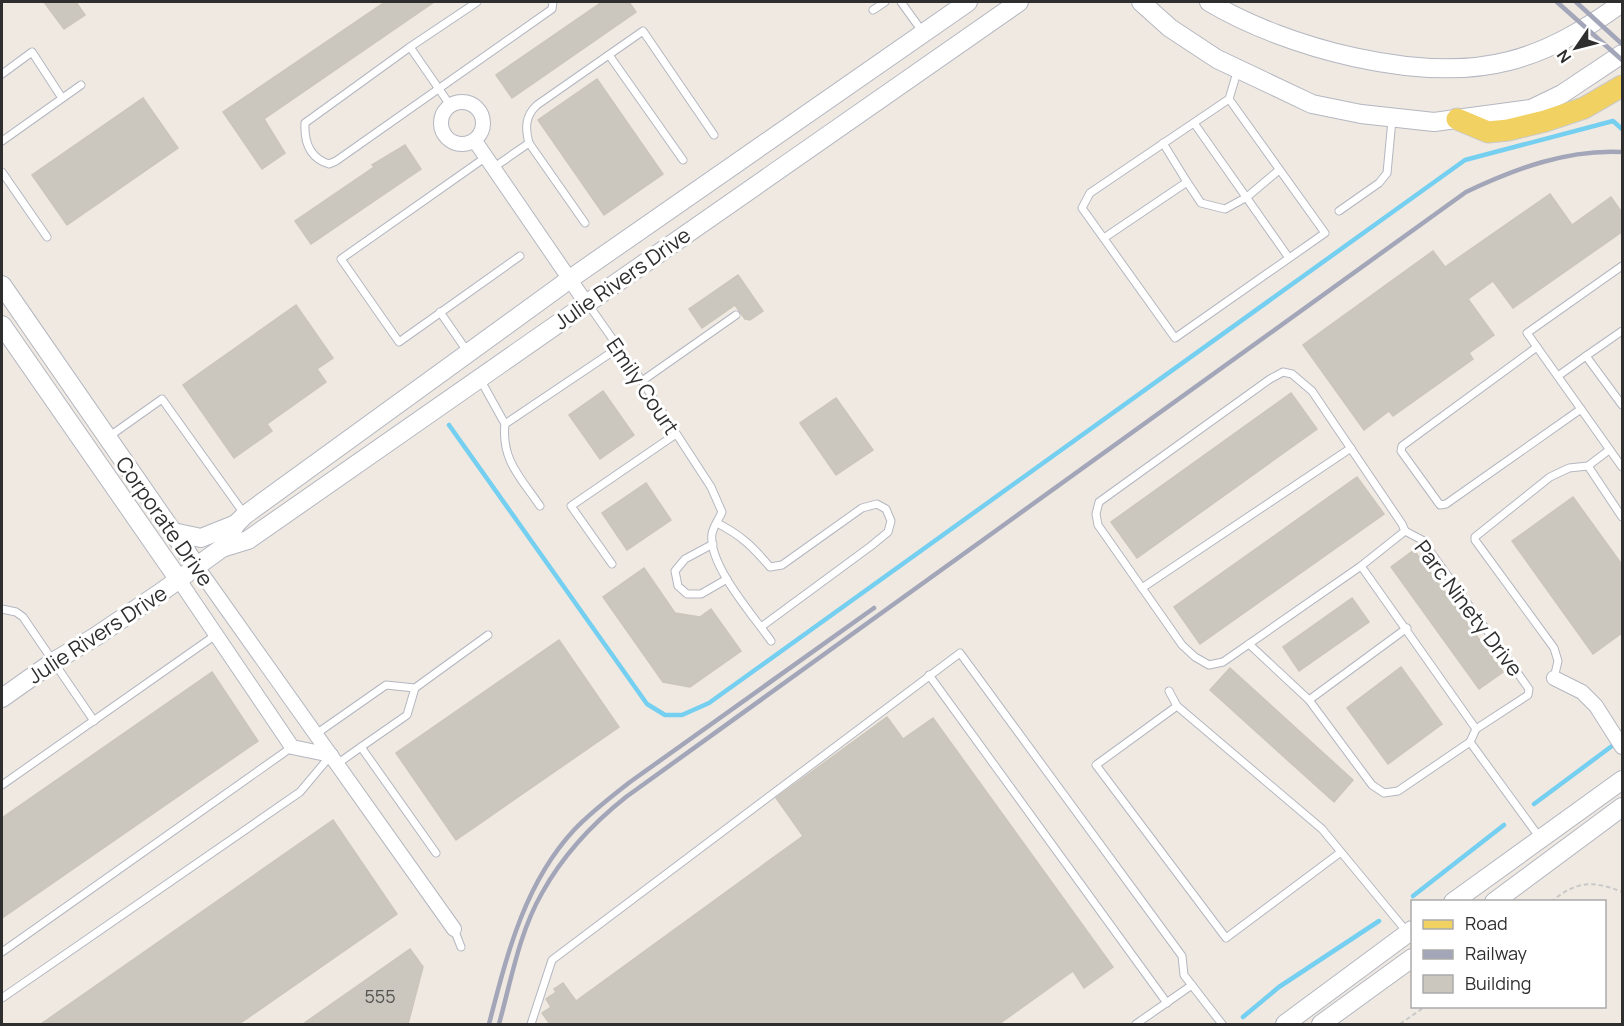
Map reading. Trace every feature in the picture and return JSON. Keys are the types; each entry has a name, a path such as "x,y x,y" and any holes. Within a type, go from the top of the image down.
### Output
{"main road":[{"path":"1457,119 1488,132 1508,130 1584,108 1623,86"}],"street":[{"name":"Julie Rivers Drive","path":"2,698 197,567 222,548 241,519 570,279 968,2"},
{"name":"Julie Rivers Drive","path":"222,548 248,540 1019,2"},
{"path":"1141,2 1170,28 1217,59 1312,104 1361,114 1434,122 1531,109 1562,94 1623,54"},
{"path":"1209,2 1279,34 1328,50 1378,61 1444,68 1497,64 1535,53 1571,37 1623,3"},
{"path":"464,101 477,108 484,121 483,129 475,141 469,144 455,144 444,135 440,123 450,105 464,101"},
{"path":"772,140 790,162"},
{"name":"Emily Court","path":"475,141 586,303"},
{"name":"Corporate Drive","path":"3,291 454,929"},
{"name":"Corporate Drive","path":"2,325 217,634 292,747"},
{"path":"469,353 479,377"},
{"path":"173,532 201,538 241,519"},
{"path":"217,634 235,621"},
{"name":"Parc Ninety Drive","path":"1554,678 1582,692 1596,706 1623,747"},
{"path":"292,747 334,759"},
{"path":"1456,900 1623,780"},
{"path":"1497,900 1623,807"},
{"path":"1285,1024 1411,934"},
{"path":"1321,1024 1411,959"}],"lane":[{"path":"477,2 305,123 306,142 311,153 320,161 329,164 336,161 552,9 554,2"},
{"path":"873,10 885,2"},
{"path":"901,2 923,33"},
{"path":"585,223 529,143 526,131 527,120 537,105 643,31 714,135"},
{"path":"410,47 450,105"},
{"path":"2,74 32,52 62,98"},
{"path":"609,55 683,160"},
{"path":"1229,99 1325,233 1175,338 1082,208 1090,193 1229,99 1238,69"},
{"path":"2,141 81,85"},
{"path":"1339,211 1379,183 1387,173 1392,117"},
{"path":"1194,123 1290,258"},
{"path":"1163,142 1201,203 1225,209 1247,198 1279,170"},
{"path":"520,256 399,342 340,259 490,163 529,143"},
{"path":"2,172 47,237"},
{"path":"1104,238 1187,182"},
{"path":"1623,266 1527,333 1623,467"},
{"name":"Emily Court","path":"586,303 642,381 711,487 722,512 712,532 712,544"},
{"path":"440,312 469,353"},
{"path":"642,381 736,315"},
{"path":"1558,376 1623,331"},
{"path":"1538,347 1402,446 1401,451 1440,505 1446,504 1581,409"},
{"path":"505,424 618,348"},
{"path":"1586,356 1623,405"},
{"path":"1283,372 1292,374 1312,391 1351,448 1405,531 1361,566 1224,662 1209,665 1195,657 1182,645 1098,525 1096,514 1099,502 1269,379 1283,372"},
{"path":"479,377 505,424 506,452 513,468 540,506"},
{"path":"107,438 162,399 241,519"},
{"path":"612,564 572,506 676,434"},
{"path":"1142,588 1351,448"},
{"path":"1554,678 1558,661 1554,648 1474,537 1550,477 1569,468 1588,466 1610,450"},
{"path":"1588,466 1623,517"},
{"path":"717,523 752,544 770,567 782,565 862,508 877,504 886,509 891,521 888,532 761,627"},
{"name":"Parc Ninety Drive","path":"1405,531 1422,540 1529,689 1528,695 1476,729"},
{"path":"727,579 701,594 687,594 678,586 675,571 685,559 712,544 713,552 727,579 771,641"},
{"path":"1249,644 1309,700 1372,785 1384,793 1398,791 1470,742 1476,729 1407,628 1361,566"},
{"path":"2,609 16,612 23,617 94,720"},
{"path":"1309,700 1407,628"},
{"path":"2,785 217,634"},
{"path":"2,998 300,792 334,759 362,747 407,715 415,688 489,634"},
{"path":"531,1024 552,960 960,653 1182,956 1184,975 1222,1024"},
{"path":"930,675 1167,1003"},
{"path":"316,734 386,685 415,688"},
{"path":"1169,691 1177,706 1322,829 1411,934"},
{"path":"1177,706 1096,765 1226,938 1341,852"},
{"path":"1470,742 1540,838"},
{"path":"2,952 292,747"},
{"path":"362,747 436,854"},
{"path":"454,929 461,947"},
{"path":"1136,1024 1192,985"}],"path":[{"path":"1553,900 1575,885 1609,886 1623,892"},
{"path":"1400,1024 1423,1008"}],"building":[{"path":"44,2 76,2 85,15 64,29"},
{"path":"385,2 434,2 264,119 285,153 262,169 223,112"},
{"path":"602,2 629,2 636,12 512,98 496,75"},
{"path":"597,79 663,174 604,215 538,120"},
{"path":"143,98 178,148 67,225 32,175"},
{"path":"405,145 421,169 311,244 295,221 374,167 372,165"},
{"path":"1550,194 1572,225 1611,197 1623,214 1623,231 1513,308 1493,281 1468,299 1494,335 1469,353 1473,359 1393,416 1389,411 1364,430 1303,345 1433,251 1445,267"},
{"path":"738,275 763,311 750,320 745,319 735,305 702,328 689,309"},
{"path":"296,305 333,358 317,369 326,382 267,424 272,431 234,458 183,385"},
{"path":"603,391 634,435 600,459 569,415"},
{"path":"1291,393 1317,429 1137,558 1111,522"},
{"path":"836,398 873,450 836,475 800,423"},
{"path":"1357,477 1384,514 1200,644 1174,607"},
{"path":"646,483 671,520 627,550 602,513"},
{"path":"1573,497 1623,566 1623,632 1593,654 1512,541"},
{"path":"1414,550 1503,672 1479,689 1391,567"},
{"path":"644,568 675,613 700,617 711,609 741,651 690,687 663,682 603,597"},
{"path":"1352,598 1369,622 1299,671 1283,647"},
{"path":"559,640 619,727 456,840 396,753"},
{"path":"1401,667 1442,724 1388,764 1347,708"},
{"path":"1230,668 1353,780 1334,802 1210,690"},
{"path":"212,672 258,741 2,918 2,818"},
{"path":"887,717 903,739 933,718 1113,967 1084,988 1073,971 999,1024 550,1024 542,1013 551,1007 546,999 556,992 554,989 563,983 576,1001 803,836 776,798"},
{"path":"333,820 397,914 239,1024 41,1024"},
{"path":"410,949 423,967 408,1024 303,1024"}],"waterway":[{"path":"449,425 647,704 665,715 682,715 709,703 1465,160 1613,121 1622,129"},
{"path":"1534,804 1616,743"},
{"path":"1413,896 1504,825"},
{"path":"1243,1017 1279,987 1379,921"}],"railway":[{"path":"1557,2 1622,60"},
{"path":"1576,2 1622,44"},
{"path":"499,1024 521,941 542,893 559,866 579,841 626,797 1466,192 1522,168 1561,157 1622,152"},
{"path":"489,1024 511,947 530,897 542,873 574,830 630,782 874,608"}]}
